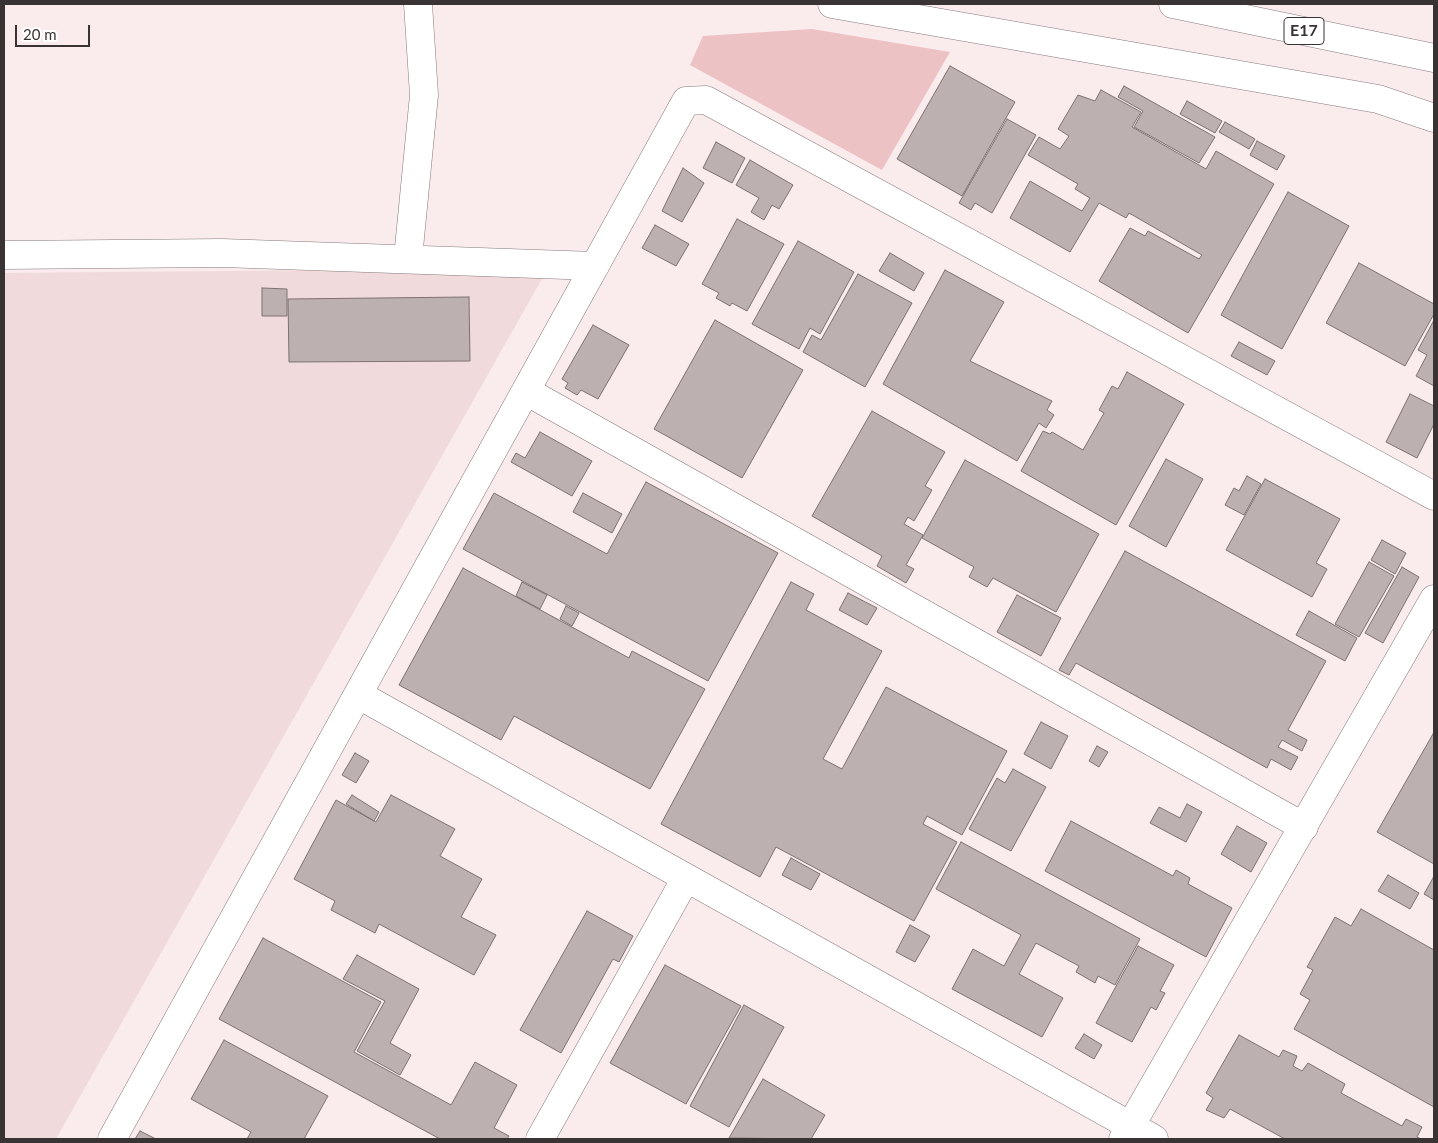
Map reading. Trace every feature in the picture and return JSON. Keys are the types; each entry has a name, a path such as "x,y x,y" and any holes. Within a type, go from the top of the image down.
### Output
{"main road":[{"path":"408,258 424,95 418,4"},
{"path":"832,4 1378,99 1434,118"},
{"name":"E17","path":"1173,4 1434,58"},
{"path":"112,1139 686,101 706,100 1434,496"},
{"path":"4,255 222,253 595,266"},
{"path":"526,391 1304,827"},
{"path":"359,695 686,878 1136,1135 1304,827 1434,599"},
{"path":"540,1139 686,878"}],"shaded area":[{"path":"812,29 950,52 882,170 690,65 703,36"},
{"path":"332,270 543,277 56,1139 4,1139 4,273"}],"building":[{"path":"950,66 1015,102 962,196 897,159"},
{"path":"1124,86 1215,137 1199,163 1134,127 1143,111 1118,97"},
{"path":"1101,90 1141,112 1132,127 1206,169 1216,151 1274,184 1188,333 1099,281 1130,228 1145,236 1148,231 1199,259 1202,255 1129,213 1126,218 1099,203 1070,252 1010,218 1030,181 1082,211 1090,198 1075,189 1078,184 1028,155 1039,137 1060,149 1069,136 1058,129 1078,95 1095,101"},
{"path":"1187,101 1222,121 1215,133 1180,114"},
{"path":"1007,119 1036,135 992,213 975,203 971,210 959,203"},
{"path":"1225,122 1255,139 1249,149 1219,132"},
{"path":"1257,141 1285,156 1277,170 1250,155"},
{"path":"716,142 745,158 732,183 703,168"},
{"path":"750,160 793,185 779,209 772,205 764,220 751,212 759,198 736,185"},
{"path":"683,168 704,183 682,222 662,211"},
{"path":"1288,192 1349,226 1282,349 1221,315"},
{"path":"737,219 784,244 747,311 732,303 730,306 716,298 719,293 702,284"},
{"path":"655,225 689,244 676,266 642,248"},
{"path":"798,241 854,272 820,334 810,328 799,349 752,324"},
{"path":"890,253 924,273 914,291 879,271"},
{"path":"1359,263 1434,304 1434,314 1405,366 1326,323"},
{"path":"945,270 1004,302 970,361 1052,401 1047,410 1054,415 1046,428 1039,423 1017,461 883,384"},
{"path":"858,274 912,303 865,387 803,352 812,335 821,340"},
{"path":"262,288 287,289 287,316 262,316"},
{"path":"469,297 470,361 289,362 288,299"},
{"path":"715,320 803,370 742,478 654,429"},
{"path":"1434,320 1434,386 1416,376 1427,355 1418,350"},
{"path":"593,325 629,345 598,399 581,390 577,395 565,388 568,383 562,379"},
{"path":"1239,342 1275,361 1267,375 1231,356"},
{"path":"1127,372 1184,404 1116,525 1021,471 1043,431 1050,434 1052,432 1083,450 1104,413 1099,410 1112,386 1118,389"},
{"path":"1410,394 1434,406 1434,424 1417,458 1386,442"},
{"path":"872,411 945,452 925,486 932,490 914,521 908,517 904,524 923,535 906,565 914,569 906,583 877,566 882,556 812,516"},
{"path":"540,432 592,461 572,496 511,462 516,453 525,458"},
{"path":"1166,459 1203,479 1166,547 1129,526"},
{"path":"965,460 1099,534 1056,612 993,578 987,587 969,577 974,567 922,538"},
{"path":"1247,476 1261,484 1244,515 1225,505 1234,488 1239,491"},
{"path":"1265,479 1340,519 1316,563 1327,569 1312,597 1226,550"},
{"path":"646,482 778,553 708,681 463,549 494,493 607,554"},
{"path":"583,493 622,514 612,533 573,512"},
{"path":"1382,540 1406,553 1395,574 1371,560"},
{"path":"1125,551 1326,661 1288,730 1307,740 1302,751 1282,740 1278,747 1298,757 1291,770 1271,759 1267,768 1076,663 1069,675 1059,670"},
{"path":"1369,562 1394,576 1359,637 1335,624"},
{"path":"1402,567 1419,577 1383,643 1365,633"},
{"path":"463,568 629,658 632,651 705,689 650,789 514,716 501,740 399,685"},
{"path":"522,582 547,595 540,609 516,596"},
{"path":"791,582 814,594 806,610 882,651 823,759 842,769 886,687 1007,751 962,835 927,816 923,824 957,842 914,921 776,847 760,877 661,824"},
{"path":"848,593 877,608 867,625 839,610"},
{"path":"1017,595 1061,618 1041,656 997,632"},
{"path":"566,606 579,613 572,626 560,619"},
{"path":"1309,611 1357,638 1345,661 1296,635"},
{"path":"1041,722 1068,736 1051,769 1024,754"},
{"path":"1434,734 1434,864 1377,832"},
{"path":"1097,746 1108,752 1099,767 1089,761"},
{"path":"355,753 369,761 356,783 342,775"},
{"path":"1013,769 1046,787 1011,851 969,829 997,778 1005,783"},
{"path":"352,795 379,812 374,821 346,804"},
{"path":"391,795 455,829 440,856 482,879 461,917 496,935 474,975 379,924 375,933 331,910 335,901 294,879 336,800 376,822"},
{"path":"1187,804 1202,812 1186,842 1150,823 1159,807 1180,818"},
{"path":"1071,821 1173,876 1176,870 1190,878 1188,884 1232,908 1206,957 1045,871"},
{"path":"1237,826 1267,843 1251,872 1221,854"},
{"path":"961,842 1140,939 1115,985 1098,976 1095,983 1076,972 1079,966 1036,943 1019,974 1063,998 1042,1037 952,989 973,949 1004,966 1021,935 936,889"},
{"path":"791,858 820,874 811,890 782,875"},
{"path":"1388,875 1419,893 1410,909 1378,891"},
{"path":"1434,879 1434,900 1424,894"},
{"path":"1361,909 1434,950 1434,1107 1294,1029 1310,1000 1300,994 1313,970 1307,967 1335,917 1351,926"},
{"path":"587,911 633,936 619,962 613,959 561,1053 520,1030"},
{"path":"910,925 930,936 915,962 896,952"},
{"path":"263,938 381,1002 354,1052 451,1105 475,1062 517,1085 494,1128 509,1136 507,1139 440,1139 219,1019"},
{"path":"1138,946 1174,965 1160,991 1165,993 1156,1010 1151,1007 1132,1042 1096,1023"},
{"path":"357,955 419,989 390,1043 411,1055 400,1075 357,1051 385,1001 343,979"},
{"path":"665,965 741,1006 686,1104 610,1063"},
{"path":"744,1005 784,1027 729,1127 690,1106"},
{"path":"1084,1034 1102,1045 1094,1059 1075,1048"},
{"path":"1239,1035 1279,1057 1283,1050 1297,1056 1293,1066 1302,1071 1308,1063 1345,1084 1341,1093 1402,1126 1406,1119 1422,1127 1417,1137 1421,1139 1285,1139 1230,1109 1224,1118 1206,1110 1213,1098 1206,1093"},
{"path":"224,1040 328,1096 304,1139 247,1139 251,1132 191,1099"},
{"path":"763,1079 825,1115 811,1139 729,1138"},
{"path":"140,1131 156,1139 135,1139"}]}
